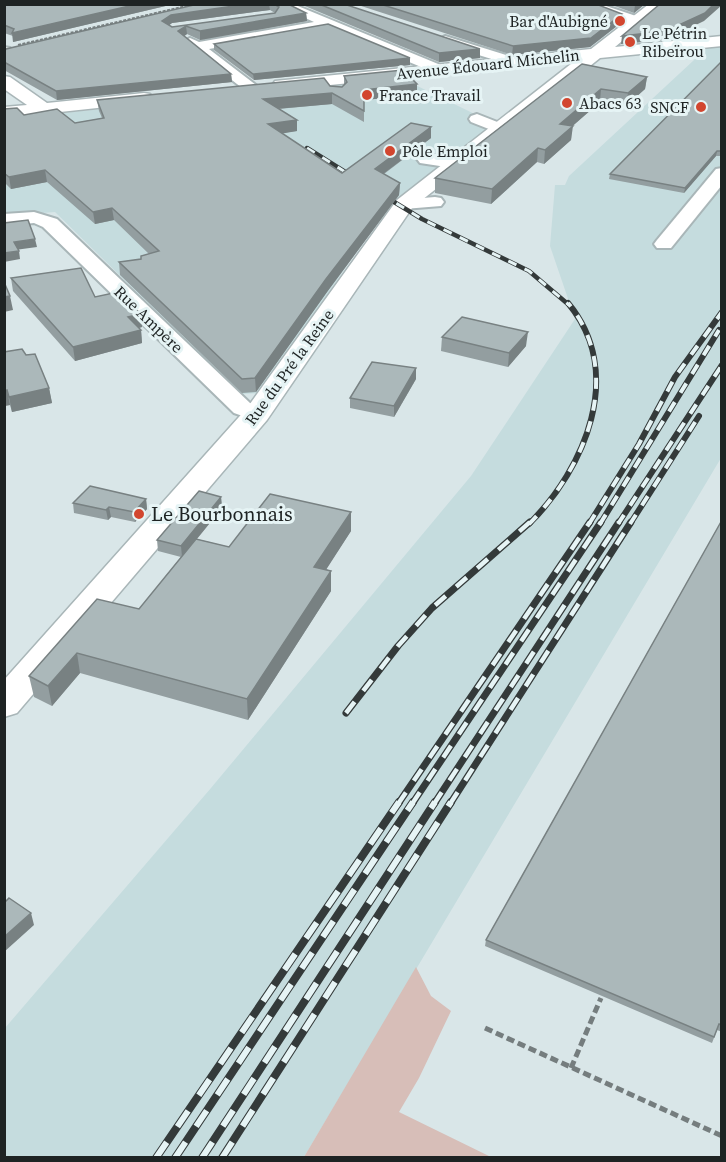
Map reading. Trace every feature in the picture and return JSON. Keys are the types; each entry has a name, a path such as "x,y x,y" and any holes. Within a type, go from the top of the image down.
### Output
{"main road":[{"name":"Rue du Pré la Reine","path":"4,704 257,414 404,204 658,4"},
{"name":"Avenue Édouard Michelin","path":"225,90 332,86 438,69 722,41"},
{"path":"4,81 44,109"},
{"path":"4,113 156,97"}],"street":[{"path":"585,4 637,21"},
{"path":"290,9 438,69"},
{"path":"197,47 328,24"},
{"path":"180,35 250,88"},
{"path":"430,36 514,62"},
{"path":"477,119 507,124"},
{"path":"426,159 453,164"},
{"path":"664,244 722,173"},
{"path":"404,204 435,202"},
{"name":"Rue Ampère","path":"4,220 44,219 242,408 257,414"}],"path":[{"path":"10,49 195,4"},
{"path":"570,1068 601,998"},
{"path":"484,1028 722,1136"}],"shaded area":[{"path":"721,35 721,458 304,1157 5,1158 5,1028 211,788 471,476 575,319 550,246 555,185 565,185 569,176"},
{"path":"401,78 495,124 387,207 260,393 241,394 55,212 5,216 5,119"},
{"path":"416,967 431,996 451,1011 419,1078 399,1112 491,1157 304,1157"}],"building":[{"path":"4,4 138,4 12,33 14,29 4,25"},
{"path":"198,4 248,4 171,15 162,21 172,27 275,13 279,7 274,4 288,4 306,13 200,31 186,26 178,31 231,74 56,91 4,62 6,49"},
{"path":"319,4 344,4 480,49 439,53"},
{"path":"380,4 596,4 622,14 591,38 513,46"},
{"path":"660,4 714,4 705,13 666,31 622,36"},
{"path":"328,24 410,58 253,74 214,44"},
{"name":"SNCF","path":"722,61 722,151 717,151 685,188 610,174"},
{"path":"582,64 647,77 628,93 601,89 560,124 573,126 545,150 538,148 492,189 435,178"},
{"path":"403,70 417,84 364,90 364,111 332,93 263,99 297,120 268,124 342,173 411,123 431,127 375,169 400,183 326,279 255,378 242,379 119,262 141,259 141,256 159,251 112,208 93,212 45,170 9,177 4,173 4,109 17,108 24,115 57,109 75,123 104,118 97,100 324,78 330,86 342,87 347,82 344,76"},
{"path":"28,220 35,239 14,242 19,251 4,253 4,223"},
{"path":"81,268 95,297 118,292 141,314 128,317 141,330 73,347 11,278"},
{"path":"4,282 10,296 4,297"},
{"path":"462,317 528,332 509,353 442,337"},
{"path":"22,349 26,355 35,354 49,388 9,397 7,390 4,391 4,352"},
{"path":"372,362 416,368 394,406 350,398"},
{"path":"90,486 146,499 134,512 109,507 106,510 73,503"},
{"path":"199,491 221,497 181,546 157,540"},
{"path":"270,494 351,512 314,567 331,571 247,699 77,653 48,686 29,676 97,599 139,609 196,539 229,547"},
{"path":"722,520 722,1025 719,1024 714,1037 486,940"},
{"path":"9,898 31,913 4,937 4,903"}],"railway":[{"path":"307,148 358,180"},
{"path":"381,194 422,219 529,271 569,305"},
{"path":"529,524 567,476 581,448 591,419 596,389 594,359 585,330 568,303"},
{"path":"589,524 639,444 675,377 722,312"},
{"path":"600,524 719,330"},
{"path":"618,524 722,365"},
{"path":"630,524 699,416"},
{"path":"346,713 398,646 432,608 530,522"},
{"path":"398,804 590,522"},
{"path":"412,804 601,522"},
{"path":"434,804 619,522"},
{"path":"450,804 631,522"},
{"path":"156,1158 399,802"},
{"path":"175,1158 413,802"},
{"path":"202,1158 435,802"},
{"path":"222,1158 451,802"}],"place":[{"name":"Bar d'Aubigné","path":"620,21"},
{"name":"Le Pétrin Ribeïrou","path":"630,42"},
{"name":"France Travail","path":"367,95"},
{"name":"Abacs 63","path":"567,103"},
{"name":"SNCF","path":"701,107"},
{"name":"Pôle Emploi","path":"390,151"},
{"name":"Le Bourbonnais","path":"139,514"}]}
